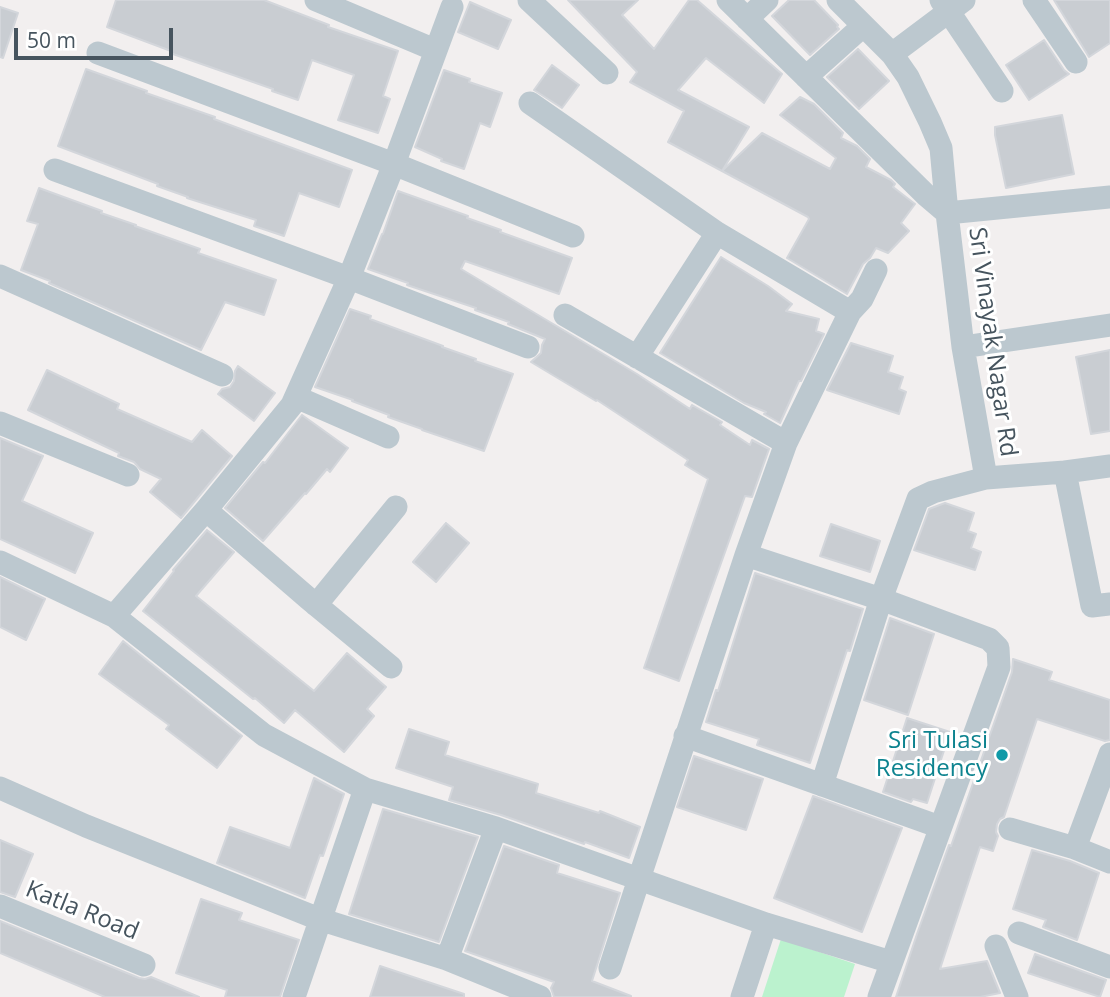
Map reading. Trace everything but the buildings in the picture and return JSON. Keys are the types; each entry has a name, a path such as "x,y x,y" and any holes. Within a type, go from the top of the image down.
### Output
{"street":[{"path":"316,0 435,50"},
{"path":"529,0 607,73"},
{"path":"728,0 927,197 947,213 1110,197"},
{"path":"747,19 767,0"},
{"name":"Sri Vinayak Nagar Rd","path":"838,0 892,54 908,77 941,148 963,347 986,478"},
{"path":"1034,0 1076,62"},
{"path":"892,54 951,4 1002,91"},
{"path":"114,616 292,405 349,278 452,7"},
{"path":"806,77 863,26"},
{"path":"98,53 394,164 573,236"},
{"path":"530,103 717,233 850,312"},
{"path":"55,170 528,347"},
{"path":"637,357 717,233"},
{"path":"610,968 685,736 786,443 850,312 862,299 876,270"},
{"path":"0,277 222,375"},
{"path":"565,315 786,443"},
{"path":"963,347 1110,325"},
{"path":"296,397 388,437"},
{"path":"0,423 128,475"},
{"path":"822,785 881,599 918,499 933,492 986,478 1110,466"},
{"path":"1065,472 1092,606 1110,604"},
{"path":"316,605 396,507"},
{"path":"206,510 391,667"},
{"path":"746,555 881,599 989,639 998,648 999,667 879,997"},
{"path":"0,562 114,616 264,735 365,789 496,828 766,924 891,962"},
{"path":"685,736 940,827"},
{"path":"1075,848 1110,754"},
{"path":"0,788 86,826 319,919 447,959 540,997"},
{"path":"294,997 365,789"},
{"path":"447,959 496,828"},
{"path":"1010,829 1075,848 1110,862"},
{"name":"Katla Road","path":"0,906 144,965"},
{"path":"742,997 766,924"},
{"path":"1019,933 1110,967"},
{"path":"996,946 1017,997"}],"green space":[{"path":"781,939 855,964 844,997 762,997"}],"place":[{"name":"Sri Tulasi Residency","path":"1002,755"}]}
